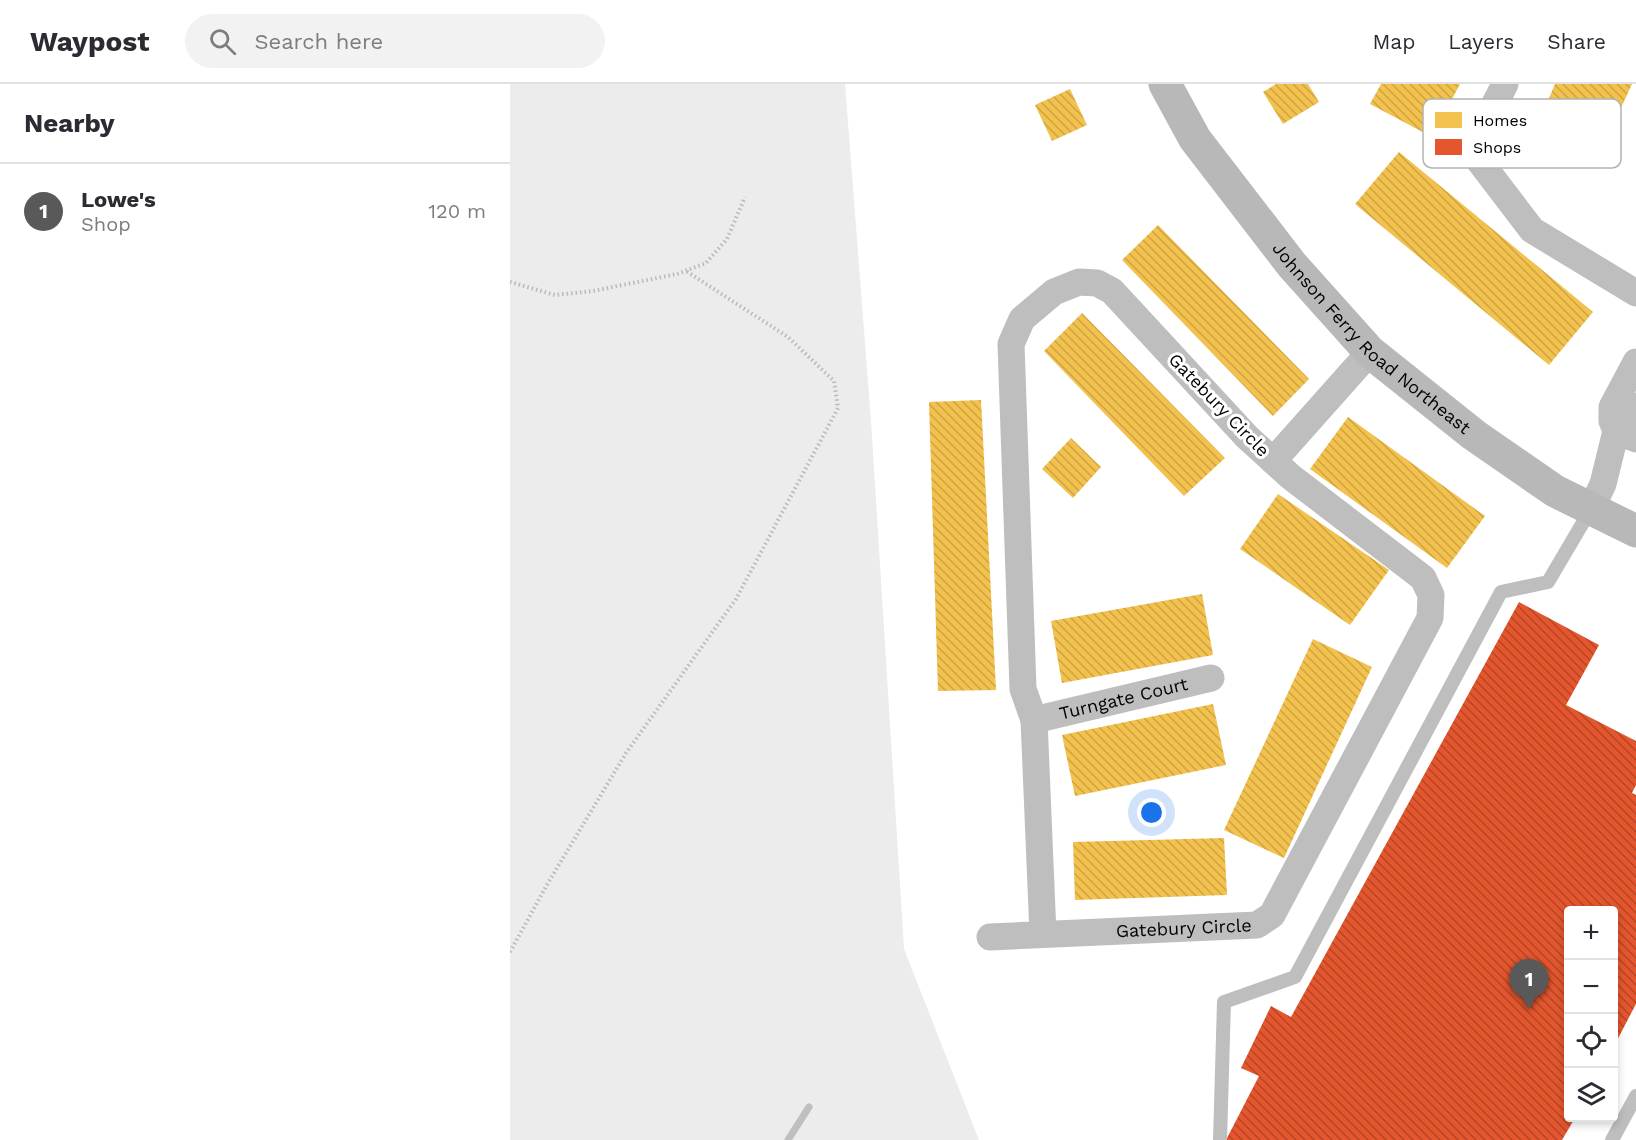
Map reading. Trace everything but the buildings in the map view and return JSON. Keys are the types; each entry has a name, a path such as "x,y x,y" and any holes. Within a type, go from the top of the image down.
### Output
{"main road":[{"name":"Johnson Ferry Road Northeast","path":"1165,84 1195,139 1292,265 1370,352 1474,435 1555,491 1636,531"}],"street":[{"path":"1497,99 1505,84"},
{"path":"1485,168 1532,230 1636,293"},
{"name":"Gatebury Circle","path":"990,937 1257,925 1272,915 1430,618 1431,595 1423,578 1273,461 1247,437 1112,291 1097,283 1079,282 1054,292 1022,319 1011,344 1023,689 1034,720 1042,934"},
{"path":"1273,461 1370,352"},
{"path":"1626,435 1612,421 1612,407 1633,375"},
{"path":"1591,508 1626,435 1627,421 1636,406"},
{"name":"Turngate Court","path":"1034,720 1211,678"}],"lane":[{"path":"1220,1140 1224,1002 1295,977 1501,592 1548,582 1591,508"},
{"path":"1612,1140 1636,1096"}],"path":[{"path":"510,282 555,295 593,291 686,271 706,263 728,239 744,197"},
{"path":"510,952 548,883 626,753 736,599 838,408 834,381 788,337 686,271"}],"shaded area":[{"path":"510,84 845,84 871,421 904,949 979,1140 510,1140"}],"waterway":[{"path":"788,1140 809,1107"}],"place":[{"name":"Lowe's","path":"1529,1009"}]}
